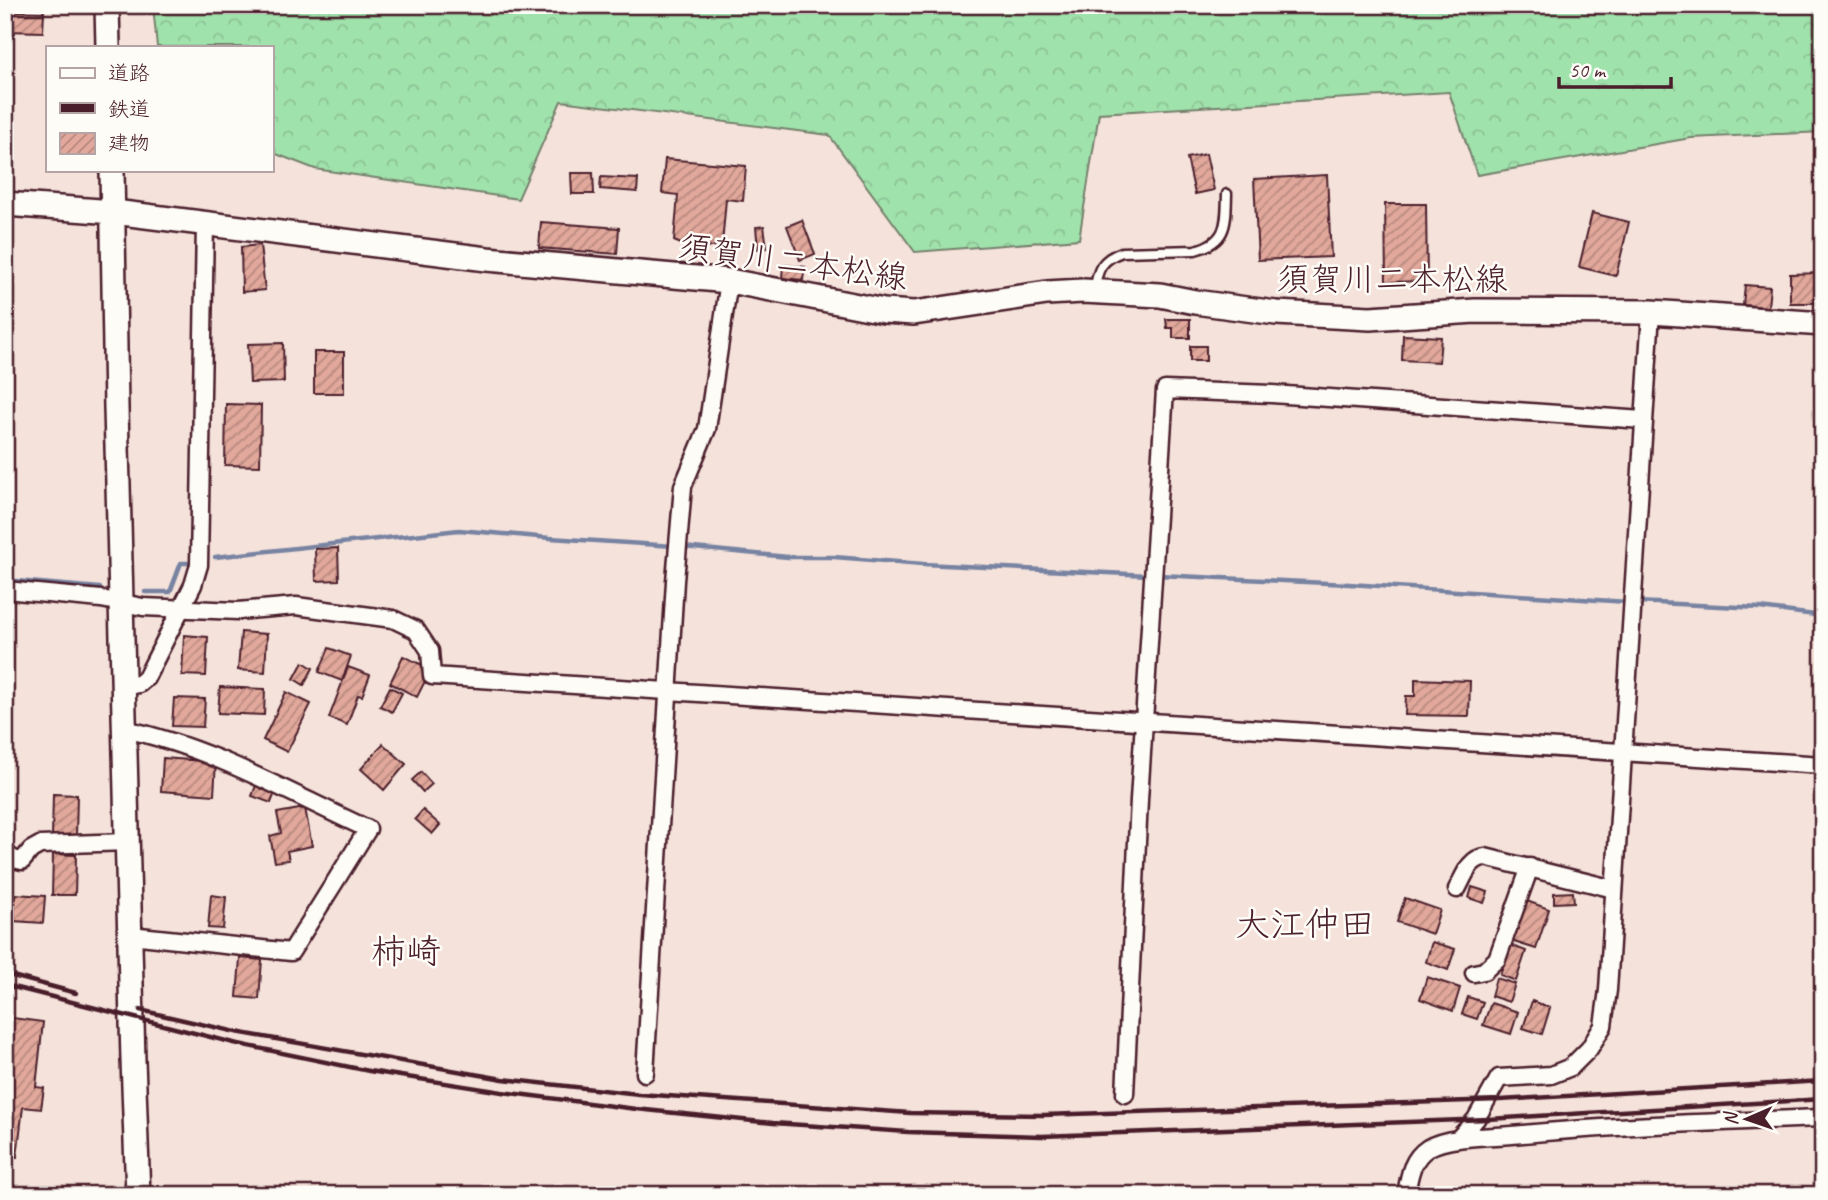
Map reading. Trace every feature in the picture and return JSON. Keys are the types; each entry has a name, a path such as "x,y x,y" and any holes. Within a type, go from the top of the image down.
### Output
{"main road":[{"path":"107,5 108,46"},
{"path":"112,172 132,1060 138,1195"},
{"name":"須賀川二本松線","path":"5,204 114,212 461,256 729,281 873,309 914,313 1047,293 1095,292 1160,295 1276,313 1370,318 1475,311 1651,312 1823,324"}],"street":[{"path":"123,686 139,684 146,678 181,609 199,565 205,224"},
{"path":"645,1073 683,486 707,429 729,281"},
{"path":"1458,1139 1476,1119 1499,1078 1551,1075 1571,1067 1589,1049 1603,1026 1651,312"},
{"path":"1125,1094 1165,390 1272,394 1643,420"},
{"path":"5,590 143,607 237,611 296,606 393,620 416,630 430,651 432,676 1823,765"},
{"path":"124,729 204,753 368,829 291,952 130,935"},
{"path":"5,853 22,861 40,845 128,842"},
{"path":"1457,889 1472,861 1478,857 1500,859 1614,889"},
{"path":"1474,974 1484,971 1497,959 1530,867"},
{"path":"1406,1195 1410,1169 1419,1155 1434,1145 1458,1139 1639,1126 1823,1118"}],"lane":[{"path":"1095,292 1096,275 1103,261 1113,255 1122,252 1195,250 1220,238 1226,225 1227,194"}],"green space":[{"path":"153,5 1823,5 1823,132 1691,138 1477,175 1449,92 1099,113 1079,239 915,252 829,135 561,101 518,199 315,169 273,153 273,46 157,46"}],"building":[{"path":"5,11 44,12 43,32 5,31"},
{"path":"1206,154 1214,190 1195,194 1187,158"},
{"path":"665,159 746,166 743,201 726,199 722,245 695,250 674,241 678,195 662,193"},
{"path":"571,173 593,173 594,194 572,194"},
{"path":"1327,175 1331,257 1258,260 1254,179"},
{"path":"601,177 638,179 637,192 600,189"},
{"path":"1385,204 1426,204 1427,281 1386,282"},
{"path":"1592,213 1629,222 1616,276 1579,267"},
{"path":"802,220 815,254 800,260 787,226"},
{"path":"541,222 619,228 617,254 539,248"},
{"path":"764,226 767,248 758,249 756,227"},
{"path":"260,245 265,290 242,292 241,247"},
{"path":"783,265 805,267 803,280 782,278"},
{"path":"1822,273 1822,303 1790,303 1790,274"},
{"path":"1745,285 1770,287 1768,307 1743,305"},
{"path":"1166,319 1190,319 1190,338 1173,338 1173,328 1167,328"},
{"path":"1403,335 1441,337 1439,362 1402,360"},
{"path":"283,343 284,382 250,383 248,344"},
{"path":"1190,346 1206,346 1206,361 1190,361"},
{"path":"314,352 344,352 344,393 314,393"},
{"path":"226,404 261,405 260,466 225,465"},
{"path":"338,548 339,580 316,581 315,549"},
{"path":"241,632 267,634 265,672 238,670"},
{"path":"184,635 208,637 206,676 182,675"},
{"path":"329,648 351,656 342,681 319,672"},
{"path":"403,656 431,669 417,697 390,683"},
{"path":"303,662 313,668 304,685 294,679"},
{"path":"348,667 370,675 362,696 358,695 347,725 329,718"},
{"path":"1415,679 1470,681 1469,716 1405,715 1406,696 1415,696"},
{"path":"220,687 265,689 264,715 218,713"},
{"path":"390,687 402,693 392,712 380,706"},
{"path":"286,692 311,704 287,752 263,740"},
{"path":"174,698 205,699 203,727 172,726"},
{"path":"383,744 406,764 384,790 361,769"},
{"path":"163,758 216,762 214,795 161,791"},
{"path":"421,772 432,784 423,792 412,780"},
{"path":"257,783 276,790 271,803 252,796"},
{"path":"53,794 77,795 76,837 52,837"},
{"path":"305,808 312,846 287,851 289,860 275,862 270,836 281,833 277,813"},
{"path":"423,810 440,825 432,834 415,819"},
{"path":"53,854 76,855 75,895 52,895"},
{"path":"1472,887 1488,892 1484,903 1469,898"},
{"path":"1573,892 1574,902 1554,903 1554,893"},
{"path":"15,894 45,896 43,923 13,921"},
{"path":"211,895 226,897 223,929 208,928"},
{"path":"1405,898 1440,910 1432,934 1397,922"},
{"path":"1524,900 1549,909 1536,949 1511,941"},
{"path":"1432,942 1455,949 1448,970 1426,962"},
{"path":"1510,945 1526,951 1516,981 1500,975"},
{"path":"240,958 262,960 259,999 237,997"},
{"path":"1427,977 1460,988 1453,1011 1420,999"},
{"path":"1496,978 1515,984 1509,1002 1491,996"},
{"path":"1468,997 1483,1002 1477,1019 1462,1014"},
{"path":"1532,1001 1550,1008 1542,1034 1523,1028"},
{"path":"1491,1003 1518,1012 1511,1034 1483,1025"},
{"path":"5,1017 43,1022 36,1087 44,1088 41,1109 23,1107 17,1157 5,1156"}],"waterway":[{"path":"215,557 459,530 674,546"},
{"path":"683,547 788,557 834,557 1149,575"},
{"path":"145,592 170,592 181,563 188,563"},
{"path":"1158,575 1628,602"},
{"path":"5,580 100,588"},
{"path":"1636,602 1760,608 1823,616"}],"railway":[{"path":"5,974 76,993"},
{"path":"5,985 234,1043 369,1071 636,1109 773,1123 908,1132 1042,1136 1488,1119 1823,1099"},
{"path":"140,1010 236,1032 503,1079 639,1094 910,1113 1043,1115 1500,1100 1823,1081"}],"district":[{"name":"大江仲田","path":"1305,924"},
{"name":"柿崎","path":"406,951"}]}
